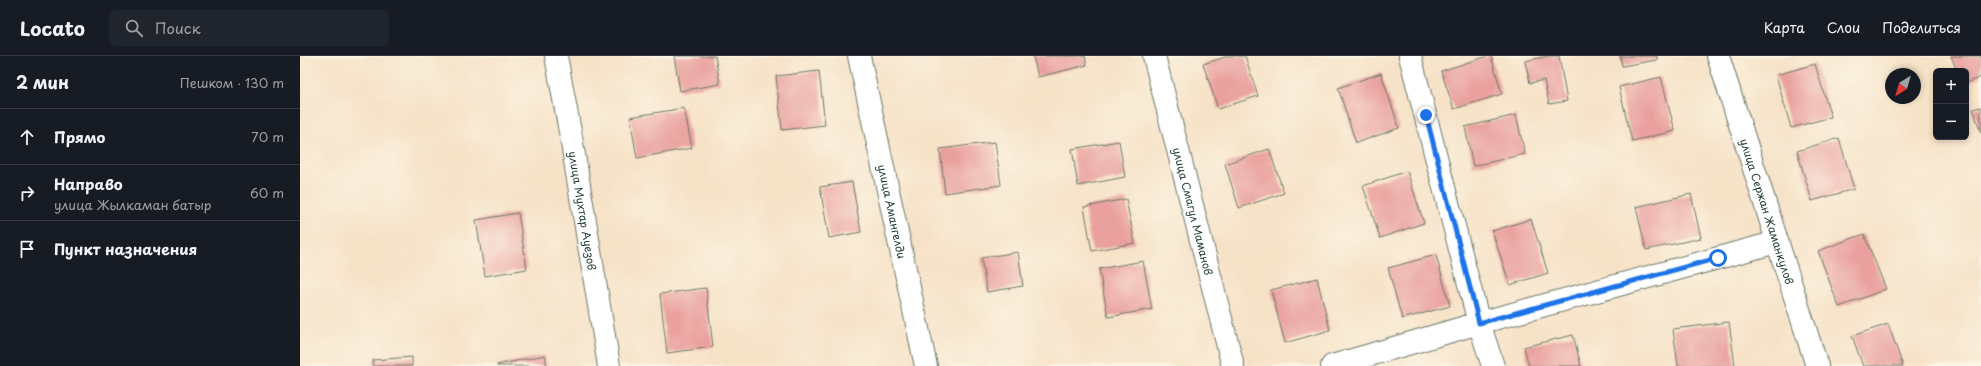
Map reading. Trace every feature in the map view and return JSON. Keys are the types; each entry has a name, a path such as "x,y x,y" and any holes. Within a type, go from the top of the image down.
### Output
{"street":[{"name":"улица Мухтар Ауезов","path":"556,56 572,137 609,366"},
{"name":"улица Амангелди","path":"859,56 926,366"},
{"name":"улица Смагул Маманов","path":"1154,56 1233,366"},
{"path":"1410,56 1479,323 1493,366"},
{"name":"улица Сержан Жаманкулов","path":"1718,56 1817,366"},
{"path":"1332,366 1479,323 1777,242"}],"building":[{"path":"674,56 715,56 720,84 680,91"},
{"path":"1033,56 1085,56 1087,65 1038,77"},
{"path":"1228,56 1245,56 1258,96 1218,109 1203,64"},
{"path":"1491,56 1502,94 1454,109 1441,71"},
{"path":"1548,56 1559,56 1567,101 1549,104 1544,80 1530,83 1525,61"},
{"path":"1620,56 1657,56 1657,60 1622,66"},
{"path":"1951,56 1981,56 1981,77 1969,82 1969,68 1956,68"},
{"path":"1815,64 1831,117 1791,128 1776,75"},
{"path":"819,71 825,125 782,130 776,76"},
{"path":"1381,73 1399,128 1356,143 1338,88"},
{"path":"1661,77 1675,131 1632,141 1619,87"},
{"path":"1981,107 1981,133 1973,109"},
{"path":"684,108 692,148 637,158 630,117"},
{"path":"1516,115 1525,154 1473,166 1465,127"},
{"path":"1839,138 1854,189 1812,201 1797,151"},
{"path":"1119,141 1125,177 1078,186 1072,149"},
{"path":"995,142 1001,185 945,193 940,149"},
{"path":"1269,149 1284,193 1239,208 1225,164"},
{"path":"1407,171 1424,223 1380,238 1363,186"},
{"path":"852,182 861,232 829,238 820,187"},
{"path":"1691,194 1701,238 1646,250 1636,207"},
{"path":"1126,199 1135,243 1092,251 1084,207"},
{"path":"518,213 527,269 485,276 476,220"},
{"path":"1531,219 1548,273 1510,285 1492,231"},
{"path":"1864,234 1886,289 1839,307 1818,251"},
{"path":"1018,252 1023,286 987,292 981,258"},
{"path":"1436,255 1450,306 1402,319 1388,268"},
{"path":"1143,261 1152,309 1108,317 1099,269"},
{"path":"1317,278 1330,330 1285,343 1271,290"},
{"path":"706,288 713,347 667,353 660,294"},
{"path":"1729,322 1735,366 1678,366 1673,329"},
{"path":"1888,324 1903,366 1863,366 1852,336"},
{"path":"1573,335 1581,366 1529,366 1524,347"},
{"path":"545,355 547,366 497,366 497,365"},
{"path":"412,357 412,366 373,366 373,360"}],"route":[{"path":"1426,115 1479,323 1718,258"}]}
